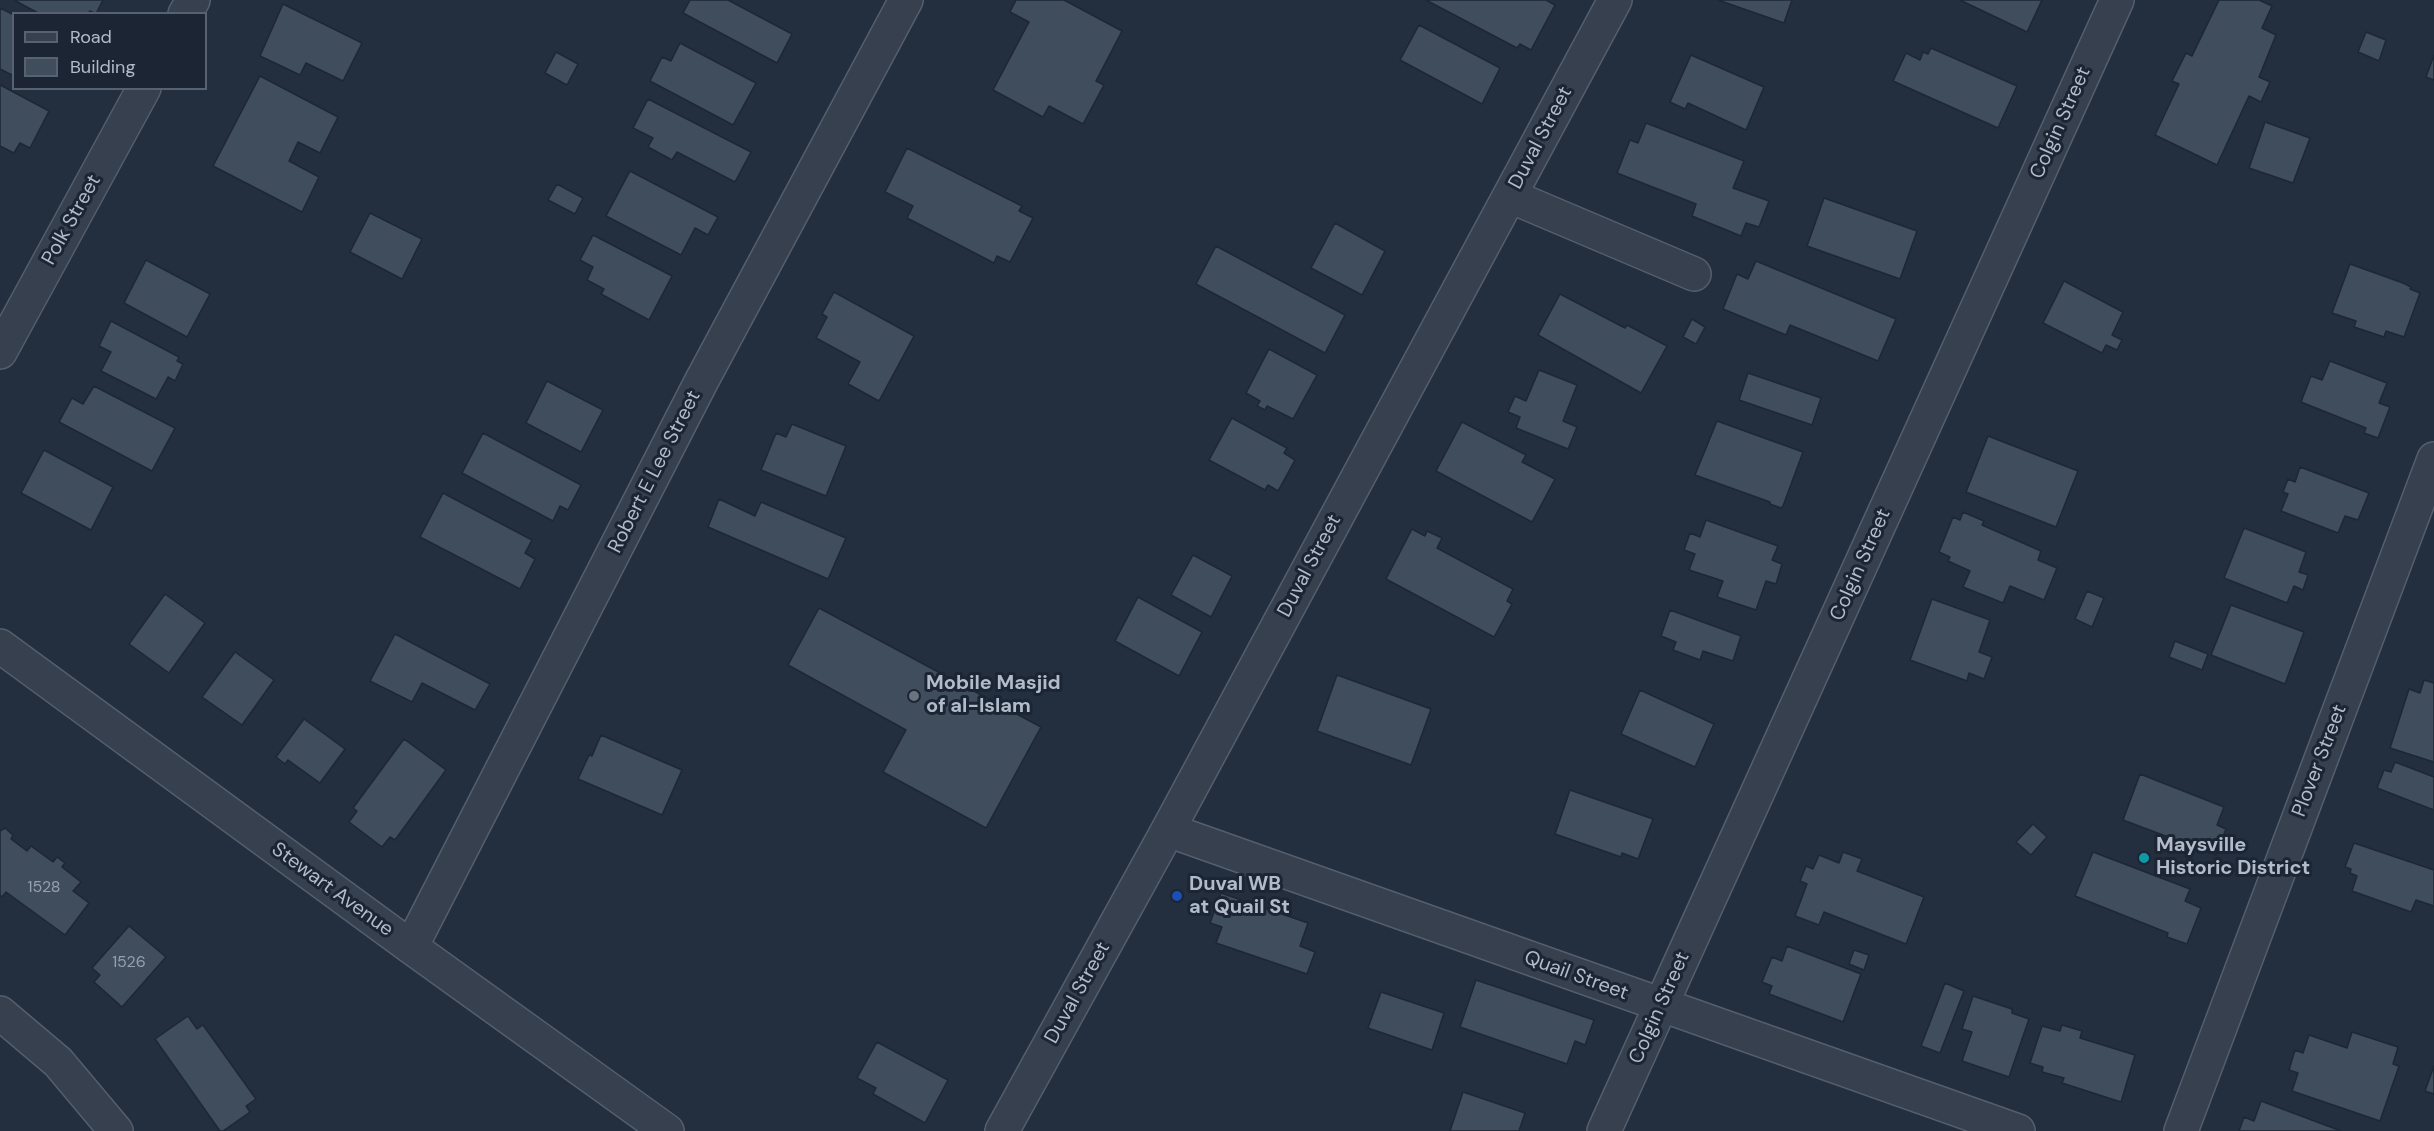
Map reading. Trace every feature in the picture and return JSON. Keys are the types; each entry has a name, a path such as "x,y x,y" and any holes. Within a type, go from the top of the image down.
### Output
{"street":[{"name":"Robert E Lee Street","path":"411,947 707,372 906,0"},
{"name":"Colgin Street","path":"1604,1131 2117,0"},
{"name":"Duval Street","path":"1002,1131 1168,830 1510,195 1608,3"},
{"name":"Polk Street","path":"0,352 143,90"},
{"path":"1510,195 1694,274"},
{"name":"Plover Street","path":"2181,1131 2434,459"},
{"name":"Stewart Avenue","path":"0,646 667,1131"},
{"name":"Quail Street","path":"1168,830 2018,1131"},
{"path":"0,1014 58,1062 116,1131"}],"building":[{"path":"14,0 103,0 97,12 36,12"},
{"path":"690,0 728,0 792,34 777,63 683,13"},
{"path":"1016,0 1064,0 1122,31 1096,81 1104,85 1083,124 1049,106 1043,117 993,90 1029,22 1010,12"},
{"path":"1426,0 1546,0 1555,5 1531,50 1520,44 1517,48"},
{"path":"1718,0 1792,0 1784,23"},
{"path":"1960,0 2042,0 2027,32"},
{"path":"2219,0 2259,0 2272,6 2262,28 2276,35 2259,77 2270,82 2261,102 2249,96 2217,165 2155,135 2179,84 2172,81 2186,53 2192,56"},
{"path":"283,4 362,43 343,81 306,63 300,75 260,56"},
{"path":"0,8 12,14 12,75 0,69"},
{"path":"1419,25 1500,68 1482,104 1400,60"},
{"path":"2366,32 2386,40 2379,61 2358,52"},
{"path":"680,43 756,83 733,125 650,81 662,57 671,61"},
{"path":"1931,48 2017,86 1998,128 1893,81 1906,53 1920,60 1923,52 1928,54"},
{"path":"556,52 578,64 567,85 545,73"},
{"path":"1691,55 1764,87 1746,130 1688,103 1685,109 1670,102"},
{"path":"2434,55 2434,80 2426,77"},
{"path":"260,76 338,117 320,153 298,142 289,161 319,177 302,212 213,166"},
{"path":"0,85 49,111 30,148 20,143 14,153 0,146"},
{"path":"648,99 751,152 735,182 677,152 672,160 648,147 653,138 633,128"},
{"path":"2265,122 2310,138 2293,183 2249,168"},
{"path":"1646,123 1744,161 1733,188 1769,201 1759,227 1746,223 1741,236 1692,216 1696,204 1617,173 1630,140 1638,143"},
{"path":"907,148 1022,206 1019,211 1033,218 1010,262 997,256 994,263 907,218 913,206 885,192"},
{"path":"630,171 718,217 708,235 695,228 681,255 606,216"},
{"path":"557,184 583,198 575,214 548,200"},
{"path":"1824,198 1917,231 1900,279 1807,246"},
{"path":"370,213 422,239 402,279 350,252"},
{"path":"1335,223 1385,251 1362,295 1311,268"},
{"path":"593,235 672,276 649,320 601,294 604,289 587,280 593,267 580,260"},
{"path":"1216,246 1345,315 1325,353 1196,284"},
{"path":"146,260 210,294 187,337 124,303"},
{"path":"1756,261 1896,319 1878,361 1790,325 1786,335 1723,309 1737,274 1748,279"},
{"path":"2350,264 2403,283 2420,293 2404,337 2386,331 2384,337 2354,327 2356,321 2332,313"},
{"path":"2064,281 2123,312 2112,335 2122,340 2117,350 2106,345 2102,353 2043,323"},
{"path":"834,292 914,336 879,401 848,384 860,362 816,338 827,317 822,314"},
{"path":"1560,294 1625,328 1627,325 1667,346 1641,393 1538,335"},
{"path":"1692,319 1705,327 1696,344 1683,337"},
{"path":"111,321 179,357 177,361 183,364 175,381 168,377 156,399 101,371 111,352 99,346"},
{"path":"1269,349 1317,375 1293,419 1267,406 1265,410 1257,406 1260,401 1246,393"},
{"path":"2330,361 2387,383 2379,403 2390,407 2378,438 2364,433 2366,428 2301,402 2311,376 2322,380"},
{"path":"1539,370 1577,385 1563,421 1577,427 1568,449 1516,428 1520,417 1508,412 1515,396 1526,401"},
{"path":"1748,373 1821,398 1812,425 1739,400"},
{"path":"547,381 603,410 581,452 526,423"},
{"path":"94,386 175,428 152,471 59,422 72,398 83,404"},
{"path":"1232,418 1287,448 1284,453 1295,460 1278,491 1268,485 1265,490 1209,460"},
{"path":"1717,421 1803,452 1781,508 1695,475"},
{"path":"1462,422 1526,455 1522,462 1555,479 1532,522 1436,471"},
{"path":"792,424 846,446 826,496 761,470 776,433 786,437"},
{"path":"483,433 581,485 568,510 560,506 553,521 462,473"},
{"path":"1988,436 2078,471 2056,527 1966,492"},
{"path":"44,450 113,487 91,530 21,493"},
{"path":"2300,467 2369,493 2358,520 2345,516 2338,533 2281,511 2288,494 2283,492 2288,479 2295,482"},
{"path":"443,493 532,540 525,553 535,559 520,589 420,537"},
{"path":"719,499 755,516 761,502 846,538 828,579 708,527"},
{"path":"1963,512 1984,521 1982,525 2041,551 2038,560 2057,568 2044,600 2010,586 2003,603 1963,587 1970,571 1948,561 1950,557 1939,552 1953,517 1960,520"},
{"path":"1706,520 1778,546 1772,560 1782,564 1776,584 1766,581 1756,610 1717,597 1723,581 1689,570 1695,554 1684,550 1690,533 1700,537"},
{"path":"2244,528 2306,552 2299,572 2308,575 2303,590 2294,586 2287,603 2224,578"},
{"path":"1412,529 1425,536 1427,531 1442,538 1437,548 1513,589 1507,601 1512,604 1494,637 1386,579"},
{"path":"1193,555 1232,576 1211,617 1171,595"},
{"path":"2087,591 2104,598 2092,627 2075,619"},
{"path":"165,594 205,623 169,673 129,644"},
{"path":"1138,597 1202,632 1179,676 1115,641"},
{"path":"1932,599 1990,620 1979,652 1992,657 1984,679 1969,673 1967,681 1910,660"},
{"path":"2231,605 2304,632 2285,684 2211,655"},
{"name":"Mobile Masjid of al-Islam","path":"819,608 1041,727 986,828 883,772 906,730 788,665"},
{"path":"1670,610 1741,636 1733,661 1703,651 1700,660 1673,650 1676,642 1661,636"},
{"path":"395,634 490,684 475,710 422,683 412,702 370,681"},
{"path":"2175,641 2208,654 2202,670 2169,657"},
{"path":"235,652 274,680 242,725 202,697"},
{"path":"1337,675 1431,709 1411,765 1317,731"},
{"path":"2424,680 2434,683 2434,762 2390,748 2409,689 2420,693"},
{"path":"1640,690 1714,724 1695,767 1621,734"},
{"path":"304,719 345,749 320,783 288,760 285,764 276,757"},
{"path":"601,735 682,770 662,815 578,779"},
{"path":"404,739 446,770 395,840 390,837 382,847 349,822 357,811 353,808"},
{"path":"2395,762 2434,777 2434,810 2377,788 2384,770 2391,772"},
{"path":"2140,774 2224,807 2217,825 2226,829 2216,855 2123,820"},
{"path":"1570,790 1653,819 1638,859 1622,853 1621,857 1555,834"},
{"path":"2033,824 2047,837 2031,855 2016,842"},
{"path":"5,828 13,835 11,839 27,851 31,846 53,862 57,857 65,863 62,867 81,882 73,891 89,903 65,935 6,892 2,897 0,895 0,831"},
{"path":"2354,843 2434,870 2434,906 2416,900 2411,912 2352,891 2357,876 2350,873 2351,869 2345,867"},
{"path":"1843,852 1862,859 1857,871 1924,897 1906,944 1824,912 1819,925 1795,916 1807,884 1800,881 1806,866 1813,869 1819,855 1839,863"},
{"path":"2093,852 2190,889 2185,901 2201,908 2187,944 2167,937 2168,933 2075,896"},
{"path":"1221,893 1308,923 1300,946 1315,952 1307,974 1216,943 1222,927 1210,923"},
{"path":"129,926 166,957 122,1007 94,982 100,975 92,968"},
{"path":"1787,946 1861,974 1843,1022 1769,994 1772,986 1762,982 1772,957 1782,961"},
{"path":"1854,950 1869,955 1864,970 1849,964"},
{"path":"1476,980 1594,1020 1585,1045 1575,1041 1567,1064 1460,1027"},
{"path":"1945,983 1964,991 1940,1053 1921,1046"},
{"path":"1381,992 1444,1013 1432,1050 1368,1028"},
{"path":"1973,996 2012,1009 2012,1013 2029,1019 2009,1077 1962,1061 1972,1032 1962,1029"},
{"path":"188,1016 197,1029 203,1025 256,1099 246,1106 250,1112 223,1131 220,1131 155,1039"},
{"path":"2062,1025 2082,1031 2080,1038 2135,1055 2121,1102 2062,1083 2064,1078 2042,1072 2043,1067 2030,1063 2042,1026 2060,1031"},
{"path":"2352,1032 2398,1047 2393,1064 2399,1066 2380,1121 2292,1091 2298,1073 2289,1070 2295,1050 2303,1053 2309,1035 2347,1048"},
{"path":"877,1042 948,1080 925,1123 873,1094 876,1088 857,1078"},
{"path":"2434,1066 2434,1094 2425,1091"},
{"path":"1463,1092 1525,1113 1519,1131 1450,1131"},
{"path":"2261,1101 2341,1131 2239,1131 2244,1117 2254,1121"}],"place":[{"name":"Mobile Masjid of al-Islam","path":"914,696"},
{"name":"Maysville Historic District","path":"2144,858"},
{"name":"Duval WB at Quail St","path":"1177,896"}]}
